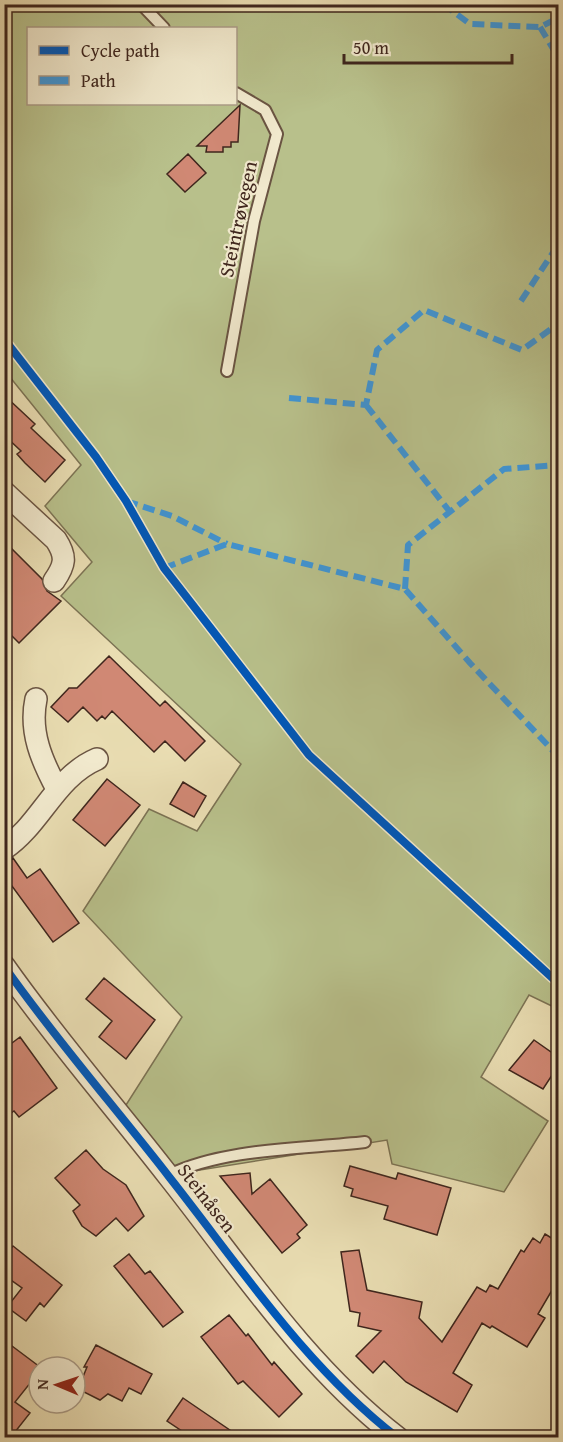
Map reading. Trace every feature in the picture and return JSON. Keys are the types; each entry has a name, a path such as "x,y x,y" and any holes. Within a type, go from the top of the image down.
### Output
{"street":[{"path":"4,492 56,540 62,549 64,566 54,581"},
{"path":"36,699 34,723 36,739 45,768 57,789"},
{"path":"4,849 28,829 57,789 86,764 98,759"},
{"name":"Steinåsen","path":"4,966 47,1026 169,1175 316,1361 358,1404 398,1437"}],"lane":[{"path":"141,4 163,27"},
{"name":"Steintrøvegen","path":"226,371 254,221 277,134 265,110 237,94"},
{"name":"Steinåsen","path":"169,1175 183,1168 224,1158 365,1142"}],"green space":[{"path":"4,5 558,5 558,1009 529,995 481,1077 548,1121 504,1192 392,1164 387,1140 169,1175 119,1116 182,1017 83,911 149,809 197,831 241,764 61,596 92,562 45,506 81,465 5,371"}],"building":[{"path":"240,105 238,142 231,142 231,147 223,147 223,152 206,152 207,146 197,146"},
{"path":"188,154 206,173 185,192 167,174"},
{"path":"4,395 35,424 31,428 65,460 45,482 17,454 21,451 4,435"},
{"path":"4,541 42,579 47,591 61,601 19,643 4,628"},
{"path":"109,656 160,706 165,701 205,741 185,761 165,741 154,752 112,711 105,719 102,716 97,721 83,707 68,722 51,707 69,688 77,688"},
{"path":"107,779 140,805 105,846 73,820"},
{"path":"183,782 206,796 194,817 170,804"},
{"path":"13,858 27,878 40,869 79,923 53,942 12,886 4,892 4,862"},
{"path":"104,978 155,1020 126,1059 99,1037 112,1021 86,999"},
{"path":"20,1037 57,1088 19,1117 14,1111 4,1118 4,1049"},
{"path":"534,1040 558,1057 558,1066 543,1089 509,1070"},
{"path":"86,1150 103,1169 126,1185 144,1216 128,1231 116,1218 96,1236 82,1226 73,1211 80,1205 55,1178"},
{"path":"350,1166 396,1179 398,1173 451,1188 437,1235 384,1219 388,1206 351,1196 353,1189 344,1186"},
{"path":"250,1173 252,1194 270,1179 307,1225 297,1234 300,1238 282,1253 220,1176"},
{"path":"545,1234 558,1242 558,1280 538,1314 545,1318 527,1347 492,1326 490,1328 482,1323 453,1373 472,1385 457,1412 406,1382 384,1361 373,1373 356,1356 381,1331 358,1326 360,1313 350,1311 341,1252 359,1250 367,1290 422,1302 419,1318 442,1342 477,1287 486,1292 490,1285 498,1289 521,1250 524,1252 533,1238 540,1243"},
{"path":"13,1246 62,1285 44,1307 40,1303 26,1321 7,1307 22,1288 4,1275 4,1256"},
{"path":"129,1254 145,1274 150,1271 183,1312 163,1327 114,1266"},
{"path":"229,1315 246,1336 248,1334 272,1365 274,1362 302,1394 279,1417 243,1381 238,1384 201,1337"},
{"path":"4,1340 27,1357 27,1387 15,1402 27,1411 28,1415 11,1437 4,1437"},
{"path":"96,1345 152,1374 141,1394 129,1388 122,1401 108,1394 100,1400 87,1394 87,1362"},
{"path":"183,1398 240,1437 191,1437 167,1421"}],"marked path":[{"path":"443,4 470,24 540,27 558,18"},
{"path":"540,27 558,57"},
{"path":"521,301 558,245"},
{"path":"289,398 366,405 377,350 424,310 522,350 558,324"},
{"path":"366,405 450,512"},
{"path":"405,589 408,545 504,469 558,465"},
{"path":"126,501 172,516 227,544"},
{"path":"164,568 227,544 405,589 470,663 558,756"}],"cycle path":[{"path":"4,339 96,457 126,501 164,568 309,755 558,983"},
{"path":"4,966 276,1315 334,1380 398,1438"}]}
